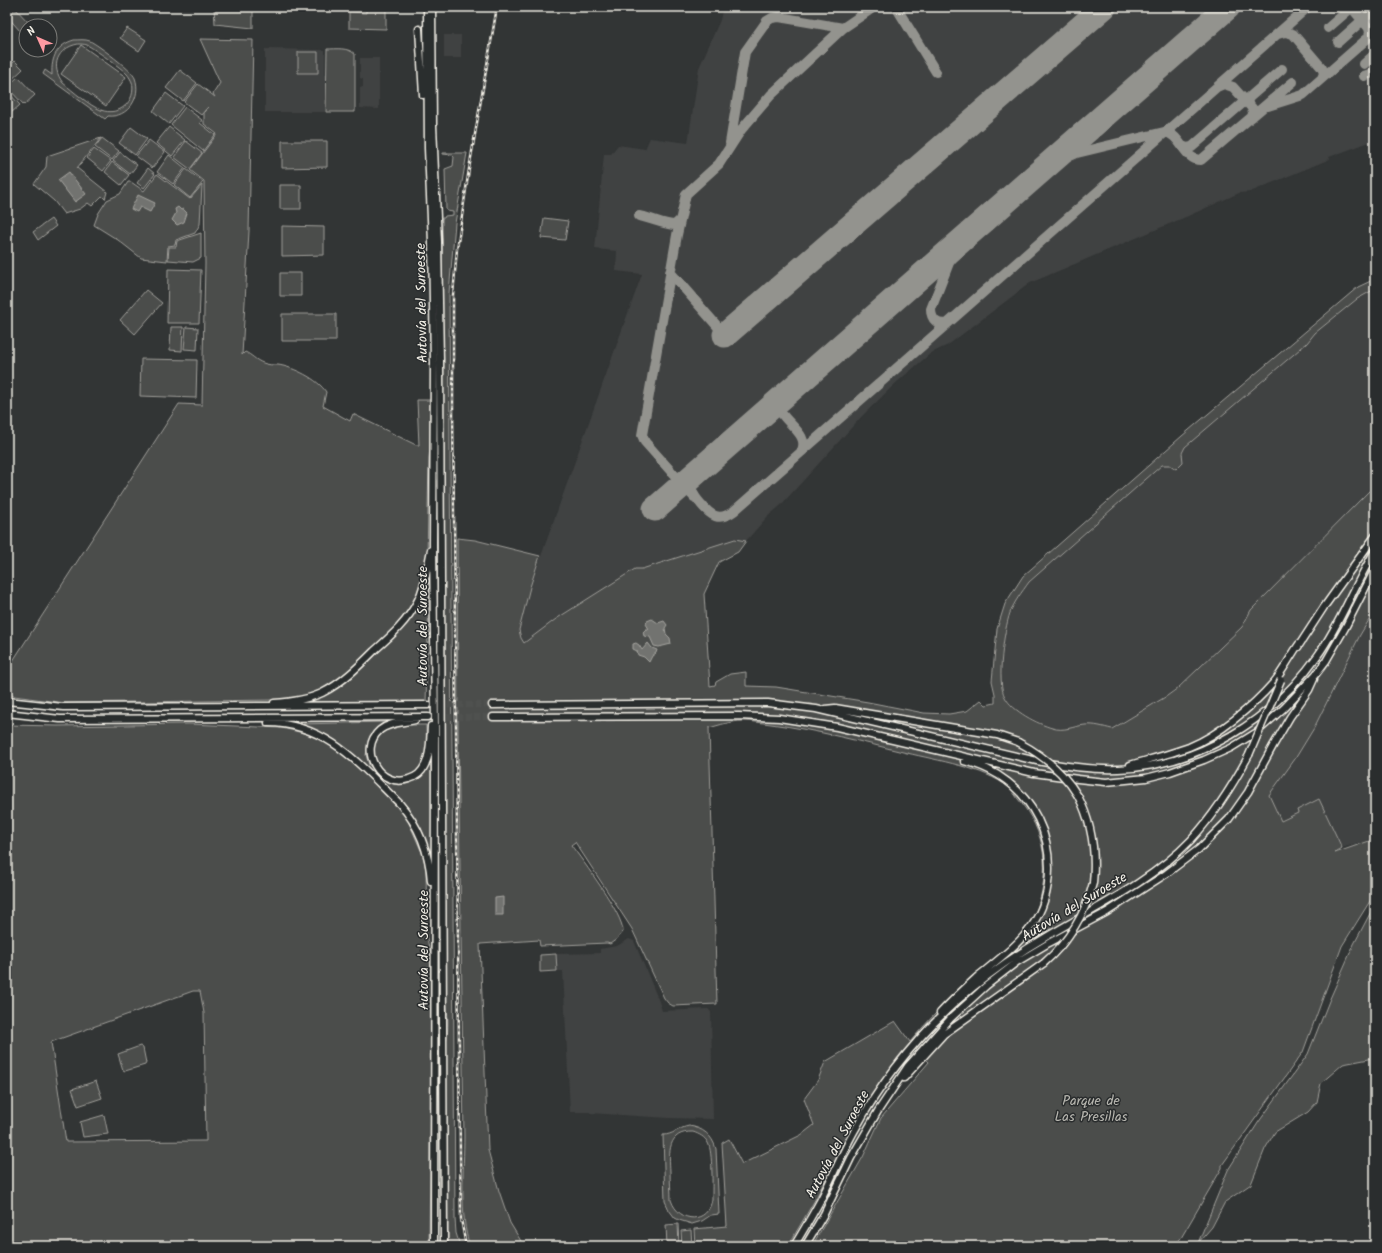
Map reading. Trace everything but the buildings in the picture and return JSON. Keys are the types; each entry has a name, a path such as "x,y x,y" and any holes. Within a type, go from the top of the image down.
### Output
{"highway":[{"name":"Autovía del Suroeste","path":"427,7 428,148 432,242 434,363 434,1245"},
{"name":"Autovía del Suroeste","path":"432,7 433,125 438,242 440,360 444,1246"},
{"path":"419,29 425,142 428,148"},
{"path":"1349,574 1375,536"},
{"path":"1349,574 1375,542"},
{"path":"7,701 63,707 129,708 266,705 309,698 322,693 339,683 372,654 410,614 418,601 424,585 433,544"},
{"path":"492,705 768,703 816,709 1037,762 1097,769 1119,769 1160,763 1191,755 1222,741 1248,725 1279,700 1319,654 1332,633 1375,552"},
{"path":"493,717 739,716 771,718 837,727 1034,773 1106,782 1146,778 1170,772 1204,760 1244,740 1256,732 1284,708 1316,674 1326,661 1346,628 1375,569"},
{"name":"Autovía del Suroeste","path":"794,1246 820,1201 856,1129 881,1088 910,1048 956,1002 1001,967 1044,938 1131,887 1192,840 1218,808 1235,782 1249,755 1280,680 1299,644 1349,574"},
{"path":"7,713 60,719 428,718 409,722 397,722 386,727 376,734 371,746 371,758 375,767 383,776 394,780 407,780 418,774 425,765 430,749 431,645 434,641"},
{"path":"1119,769 1160,757 1190,746 1217,731 1244,711 1269,687 1282,671 1299,644"},
{"name":"Autovía del Suroeste","path":"805,1246 824,1214 851,1158 878,1111 908,1066 950,1018 986,986 1017,962 1107,912 1166,874 1199,849 1215,834 1229,819 1248,792 1290,718 1309,690 1316,674"},
{"path":"266,705 272,707 428,705"},
{"path":"816,709 835,708 997,734 1018,742 1040,754 1066,778 1078,796 1089,820 1092,833 1095,861 1093,883 1086,907 1073,931 1055,953 1044,963 944,1034 912,1068 878,1111"},
{"path":"217,719 236,723 290,724 312,731 337,745 354,760 400,804 409,814 416,826 427,853 430,871 432,918 434,925"},
{"path":"910,1048 953,998 1009,952 1023,938 1034,923 1042,906 1047,890 1049,876 1047,843 1042,827 1026,798 1014,786 990,770 969,762 941,755 921,747"}],"shaded area":[{"path":"723,7 1375,7 1375,140 1329,157 1330,159 1250,192 1239,193 1030,283 948,345 931,353 897,382 863,415 746,541 735,539 642,569 635,569 556,619 524,644 519,630 530,587 642,274 616,271 617,251 595,249 604,154 611,154 618,145 645,149 650,138 688,143 699,68 720,20"},
{"path":"444,35 461,35 461,58 444,58"},
{"path":"265,49 325,50 325,112 265,112"},
{"path":"360,58 379,58 379,109 360,108 360,88 363,87 363,79 360,78"},
{"path":"69,172 86,194 75,202 58,180"},
{"path":"138,195 155,203 150,212 140,207 137,212 131,209"},
{"path":"178,207 187,213 184,222 177,225 172,220 176,213 175,209"},
{"path":"1375,289 1375,485 1251,610 1242,627 1198,670 1167,696 1112,729 1084,725 1065,730 1054,729 1045,726 1010,705 1004,696 1000,675 1006,626 1015,603 1029,582 1162,465 1170,465 1176,469 1183,462 1182,453 1185,447 1307,343 1315,333 1357,299"},
{"path":"1375,610 1375,839 1342,851 1362,842 1342,848 1319,800 1297,810 1298,813 1281,821 1269,795 1295,759 1314,728 1360,635"},
{"path":"652,619 658,623 664,621 667,625 665,628 666,634 670,638 671,644 659,647 654,646 650,637 644,636 643,632 646,629 649,629 646,624 647,621"},
{"path":"636,643 642,650 648,643 652,648 657,650 649,662 644,657 638,655 637,651 633,649 633,644"},
{"path":"503,897 503,915 495,915 495,898"},
{"path":"629,939 634,941 662,1011 708,1009 711,1012 713,1119 570,1112 563,971 557,971 556,954 600,953 600,949 617,946"}],"green space":[{"path":"7,7 14,7 24,18 18,18 18,29 7,16"},
{"path":"214,7 253,7 253,28 215,24"},
{"path":"366,7 386,7 386,29 349,28 349,12 366,13"},
{"path":"127,28 146,40 139,51 120,38"},
{"path":"200,39 253,40 249,231 242,355 245,352 263,363 284,366 305,374 326,392 323,406 350,421 353,414 416,445 419,445 417,400 430,400 427,558 422,584 411,607 383,641 357,665 332,684 304,696 273,700 65,703 7,695 7,670 179,404 202,405 205,264 204,181 190,170 217,134 204,124 204,112 208,107 201,115 184,102 198,84 215,97 213,94 220,83"},
{"path":"74,40 90,41 128,69 133,74 137,85 137,92 132,105 122,114 108,116 105,119 43,74 45,70 52,75 54,58 58,58 58,50 63,45","holes":["79,44 86,45 124,71 132,82 132,95 125,106 120,109 108,112 97,108 63,83 59,77 56,64 65,49"]},
{"path":"81,45 126,77 106,106 61,74"},
{"path":"327,49 345,49 355,54 355,112 326,112"},
{"path":"298,52 318,52 318,73 298,73"},
{"path":"15,61 23,69 7,84 7,68"},
{"path":"180,70 197,83 183,101 166,88"},
{"path":"18,77 35,95 24,105 7,87"},
{"path":"7,91 20,105 11,113 7,110"},
{"path":"166,93 183,106 169,124 153,111"},
{"path":"185,107 202,120 200,123 215,135 203,151 171,125"},
{"path":"131,127 147,139 135,155 119,143"},
{"path":"169,127 185,140 172,156 156,143"},
{"path":"101,138 77,168 107,192 105,199 102,196 92,206 88,203 80,209 64,214 54,201 34,184 46,167 47,156"},
{"path":"102,138 119,151 112,160 95,147"},
{"path":"149,140 165,152 152,168 136,156"},
{"path":"186,141 202,153 190,169 174,157"},
{"path":"282,141 327,141 327,167 282,168"},
{"path":"94,149 111,161 103,171 87,158"},
{"path":"120,152 137,165 130,174 113,161"},
{"path":"443,153 467,153 455,223 449,293 455,1219 456,1233 460,1246 448,1246 446,1043 448,1021 446,999 442,218 453,215 453,212 447,211 446,209 445,169 453,166 454,157"},
{"path":"169,155 185,168 173,184 157,172"},
{"path":"112,162 129,175 121,185 105,172"},
{"path":"148,168 155,174 144,188 137,183"},
{"path":"186,169 203,182 190,198 174,185"},
{"path":"157,174 190,199 202,185 200,224 195,233 176,240 175,245 168,246 167,261 141,258 118,240 94,225 98,214 107,200 120,194 128,182 131,182 144,191"},
{"path":"280,185 301,185 301,209 280,209"},
{"path":"544,218 568,221 565,240 541,238"},
{"path":"51,219 56,226 38,240 33,232"},
{"path":"282,226 324,227 324,255 282,256"},
{"path":"201,233 201,258 193,262 168,260 169,247 176,247 177,241"},
{"path":"168,269 201,270 199,323 167,323"},
{"path":"280,273 301,273 301,296 280,296"},
{"name":"Parque de Las Presillas","path":"1375,279 1375,289 1357,299 1315,333 1307,343 1185,447 1182,453 1183,462 1176,469 1170,465 1162,465 1029,582 1018,597 1010,613 1005,631 1001,668 1002,690 1008,702 1013,707 1033,720 1056,729 1089,725 1112,729 1178,688 1242,627 1251,610 1375,485 1375,610 1360,635 1314,728 1295,759 1269,795 1281,821 1298,813 1297,810 1319,799 1342,848 1335,853 1375,839 1375,893 1342,946 1303,1052 1222,1165 1222,1168 1181,1238 1174,1246 812,1246 863,1157 881,1118 929,1062 910,1043 898,1057 856,1119 816,1198 788,1246 695,1246 694,1229 727,1226 722,1143 729,1139 742,1164 801,1135 814,1125 804,1099 818,1080 825,1062 895,1021 910,1042 949,1000 1017,940 1031,922 1036,911 1041,896 1043,882 1043,852 1035,825 1027,811 1012,791 998,780 960,766 839,737 788,727 743,721 730,722 709,728 717,1004 673,1006 668,1003 664,998 632,929 575,842 571,845 602,888 622,924 623,932 617,939 610,944 540,946 539,940 480,944 488,1150 499,1191 510,1223 524,1246 470,1246 464,1221 463,1207 464,1136 458,730 457,538 475,540 540,556 519,630 524,643 556,619 635,569 642,569 735,539 746,541 738,552 719,562 704,594 710,686 715,685 716,682 730,674 746,672 746,686 776,687 924,713 949,714 967,711 981,700 986,705 995,703 995,694 992,681 997,629 1005,604 1023,576 1182,436 1358,287"},
{"path":"146,290 162,303 135,334 120,320"},
{"path":"282,314 336,314 336,341 282,341"},
{"path":"171,327 183,327 182,351 170,350"},
{"path":"186,327 198,328 197,350 184,349"},
{"path":"141,359 197,360 196,398 140,396"},
{"path":"430,562 426,702 303,702 338,688 352,678 410,619 427,585"},
{"path":"386,722 377,728 369,740 366,755 369,765 386,782 395,784 402,784 421,777 429,765 431,766 432,851 429,849 421,828 409,809 394,792 342,745 318,731 299,724"},
{"path":"189,724 282,728 312,735 336,748 385,793 406,816 423,855 426,870 427,938 432,963 429,1246 7,1246 7,725 57,726","holes":["193,991 200,991 204,1013 206,1141 66,1142 51,1042"]},
{"path":"400,725 426,725 426,752 424,761 419,769 414,773 402,777 392,776 384,772 378,766 373,749 375,741 382,731"},
{"path":"1375,904 1375,1056 1369,1059 1343,1064 1321,1083 1317,1102 1308,1112 1275,1132 1265,1149 1251,1184 1225,1202 1212,1227 1198,1243 1228,1170 1258,1123 1308,1054 1354,944"},
{"path":"556,954 557,971 540,972 540,955"},
{"path":"140,1046 143,1048 146,1063 145,1065 125,1071 123,1070 118,1054"},
{"path":"96,1081 102,1098 78,1106 72,1089"},
{"path":"104,1115 108,1134 83,1137 80,1122"},
{"path":"689,1126 703,1130 712,1140 716,1149 719,1214 711,1215 702,1221 692,1224 675,1218 665,1201 663,1135 670,1134","holes":["693,1132 702,1136 708,1143 710,1147 712,1170 712,1199 710,1207 700,1217 693,1218 687,1217 680,1213 675,1208 671,1200 670,1157 671,1144 674,1139 678,1135"]},
{"path":"678,1224 679,1246 667,1246 666,1225"},
{"path":"691,1230 692,1246 682,1246 681,1231"}],"taxiway":[{"path":"694,497 645,442 642,435 677,235 686,194 719,164 741,130 771,95 843,28 874,7"},
{"path":"896,7 936,72"},
{"path":"697,472 692,481 692,489 695,496 708,512 720,517 734,511 1308,7"},
{"path":"1268,106 1303,95 1368,38 1370,33 1369,28 1351,7"},
{"path":"1328,28 1352,7"},
{"path":"1338,42 1375,9"},
{"path":"730,143 745,52 767,21 772,18 779,17 843,28"},
{"path":"1278,34 1285,32 1293,34 1322,68 1324,73 1322,78"},
{"path":"1364,64 1375,54"},
{"path":"1182,146 1187,148 1192,147 1282,69"},
{"path":"1364,76 1375,72"},
{"path":"1046,167 1077,153 1164,132 1175,137 1190,156 1201,160 1293,82"},
{"path":"1217,87 1224,84 1233,87 1252,108 1252,117"},
{"path":"639,216 671,225 675,225 680,220"},
{"path":"948,323 938,323 932,316 931,309 949,263 968,235"},
{"path":"670,272 725,335"},
{"path":"784,396 781,401 781,412 801,435 803,441 801,452"}],"runway":[{"path":"725,335 1104,7"},
{"path":"655,509 1228,7"}],"tunnel":[{"path":"430,705 492,705"},
{"path":"429,717 493,717"}],"railway":[{"path":"466,1246 461,1219 460,1152 453,295 457,249 469,169 497,7"}]}
